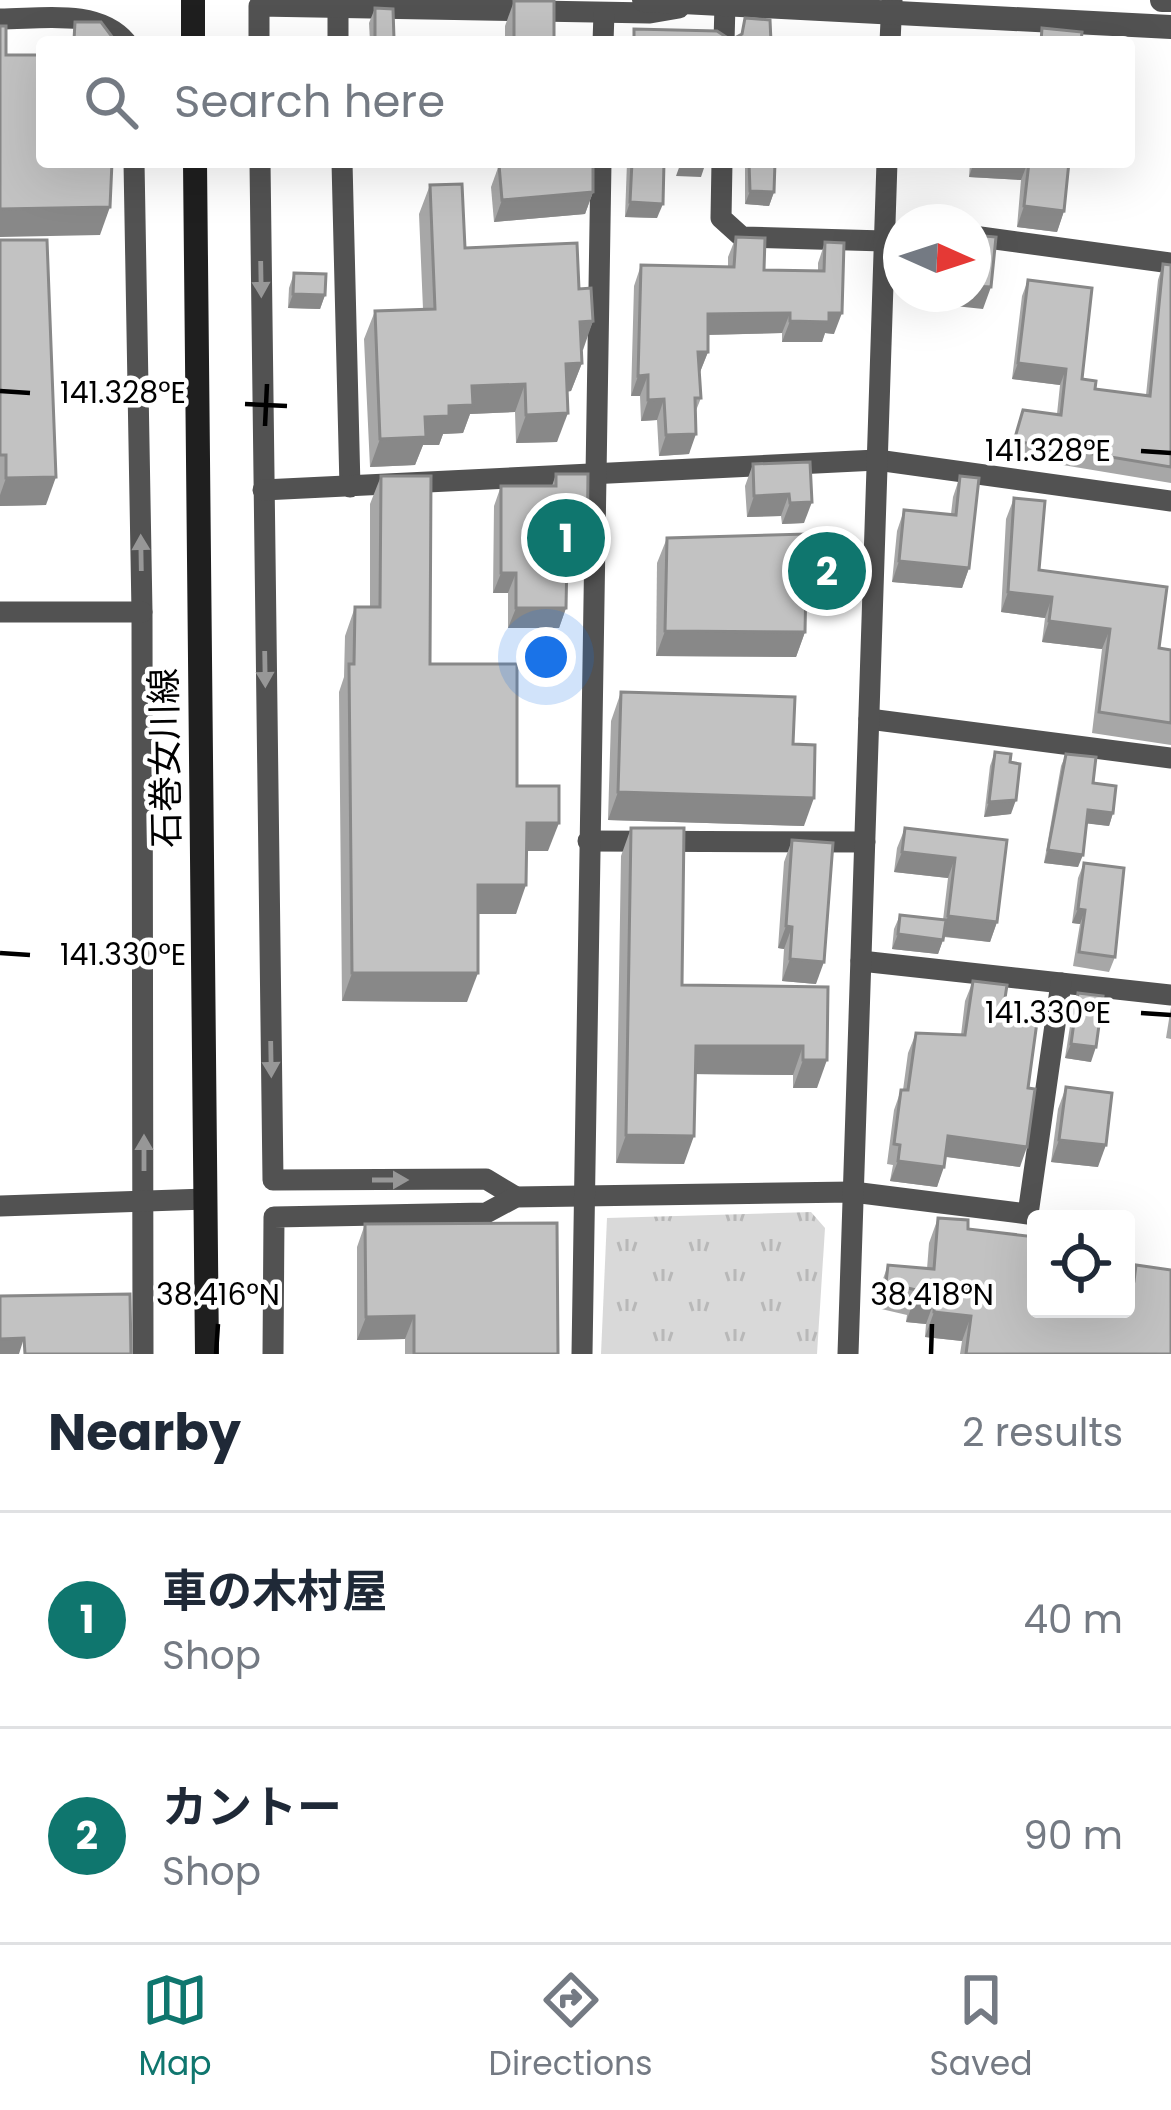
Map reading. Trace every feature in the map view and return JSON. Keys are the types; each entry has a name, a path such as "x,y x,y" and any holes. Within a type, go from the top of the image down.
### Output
{"main road":[{"path":"193,0 193,36"},
{"name":"石巻女川線","path":"194,168 208,1354"}],"street":[{"path":"644,0 1122,12 1171,27"},
{"path":"259,36 259,6 650,13 714,3"},
{"path":"714,3 722,36"},
{"path":"890,36 891,6"},
{"path":"338,8 338,36"},
{"path":"603,36 604,13"},
{"path":"0,20 89,19 120,36"},
{"path":"134,168 142,612 143,1354"},
{"path":"260,168 272,1180 486,1179 516,1197"},
{"path":"342,168 350,487"},
{"path":"582,1354 601,168"},
{"path":"722,168 721,218 742,237 883,230"},
{"path":"886,168 888,204"},
{"path":"991,238 1171,263"},
{"path":"848,1354 885,312"},
{"path":"263,490 877,460 1171,501"},
{"path":"0,611 142,612"},
{"path":"868,718 1171,758"},
{"path":"588,841 865,842"},
{"path":"860,961 1171,995"},
{"path":"273,1354 274,1217 486,1213 516,1197 584,1194 854,1192 1028,1214 1061,983"},
{"path":"0,1206 206,1198"}],"green space":[{"path":"811,1212 825,1228 817,1354 601,1354 607,1218"}],"building":[{"path":"514,1 554,1 554,36 514,36"},
{"path":"375,8 393,9 394,36 375,36"},
{"path":"745,18 770,20 771,36 738,36"},
{"path":"75,22 101,22 112,36 74,36"},
{"path":"0,26 6,26 6,55 36,55 36,168 112,168 110,207 0,209"},
{"path":"1042,28 1082,32 1082,36 1041,36"},
{"path":"634,29 717,31 725,36 634,36"},
{"path":"499,168 593,168 593,192 502,200"},
{"path":"632,168 664,168 663,204 630,202"},
{"path":"749,168 775,168 774,192 750,191"},
{"path":"1028,168 1068,168 1064,211 1024,206"},
{"path":"462,184 465,248 577,243 579,289 591,288 593,321 580,322 582,363 566,364 568,413 526,415 525,384 472,386 473,405 449,406 449,416 425,417 426,437 380,439 375,311 435,309 430,185"},
{"path":"736,237 765,238 764,270 824,271 825,242 844,243 842,313 829,313 829,322 790,321 790,313 708,314 708,352 698,352 701,398 695,398 696,434 666,435 664,399 648,400 648,375 638,376 641,265 734,267"},
{"path":"991,237 996,237 991,287"},
{"path":"0,240 47,240 56,477 6,478 6,455 0,455"},
{"path":"1163,264 1171,265 1171,467 1014,441 1023,410 1061,415 1066,369 1018,363 1028,280 1092,288 1082,379 1096,381 1095,389 1150,396"},
{"path":"294,273 326,274 325,295 293,294"},
{"path":"810,462 812,502 790,503 789,494 754,496 753,464"},
{"path":"556,474 588,474 587,556 567,556 566,608 516,608 516,573 501,573 501,486 556,486"},
{"path":"381,476 431,476 430,664 517,664 517,786 559,786 559,823 527,823 526,885 478,885 478,973 352,973 349,664 354,664 355,607 380,607"},
{"path":"960,476 979,478 969,568 899,561 904,510 956,515"},
{"path":"1014,498 1045,501 1039,570 1167,587 1159,648 1171,650 1171,723 1099,712 1110,629 1049,621 1052,597 1008,592"},
{"path":"807,534 805,632 665,631 667,538"},
{"path":"621,692 795,697 793,744 815,745 814,798 618,792"},
{"path":"995,752 1011,754 1010,762 1020,764 1016,800 989,802"},
{"path":"1066,754 1096,757 1093,783 1116,786 1113,813 1088,810 1083,855 1048,850"},
{"path":"631,828 684,828 682,985 828,987 827,1060 803,1060 803,1046 696,1046 694,1136 626,1135"},
{"path":"905,828 1007,840 997,922 948,916 955,858 902,852"},
{"path":"792,840 833,843 824,962 790,959 792,927 786,926"},
{"path":"1084,863 1124,868 1115,957 1079,952 1085,910 1078,909"},
{"path":"900,915 946,920 943,940 898,934"},
{"path":"973,981 1007,985 1002,1018 1037,1022 1028,1088 1035,1089 1027,1147 948,1136 944,1167 898,1161 900,1145 894,1144 901,1090 908,1090 916,1033 965,1035"},
{"path":"1078,993 1103,996 1096,1047 1071,1044"},
{"path":"1066,1087 1112,1093 1106,1145 1059,1140"},
{"path":"938,1218 968,1220 968,1229 1027,1236 1027,1318 1135,1318 1136,1265 1171,1270 1171,1354 966,1354 971,1316 934,1312 935,1299 915,1297 916,1290 886,1283 888,1265 934,1269"},
{"path":"557,1223 558,1354 414,1354 414,1316 366,1317 365,1224"},
{"path":"130,1294 131,1354 25,1354 24,1338 0,1339 0,1296"}],"place":[{"name":"車の木村屋","path":"566,538"},
{"name":"カントー","path":"827,571"}]}
